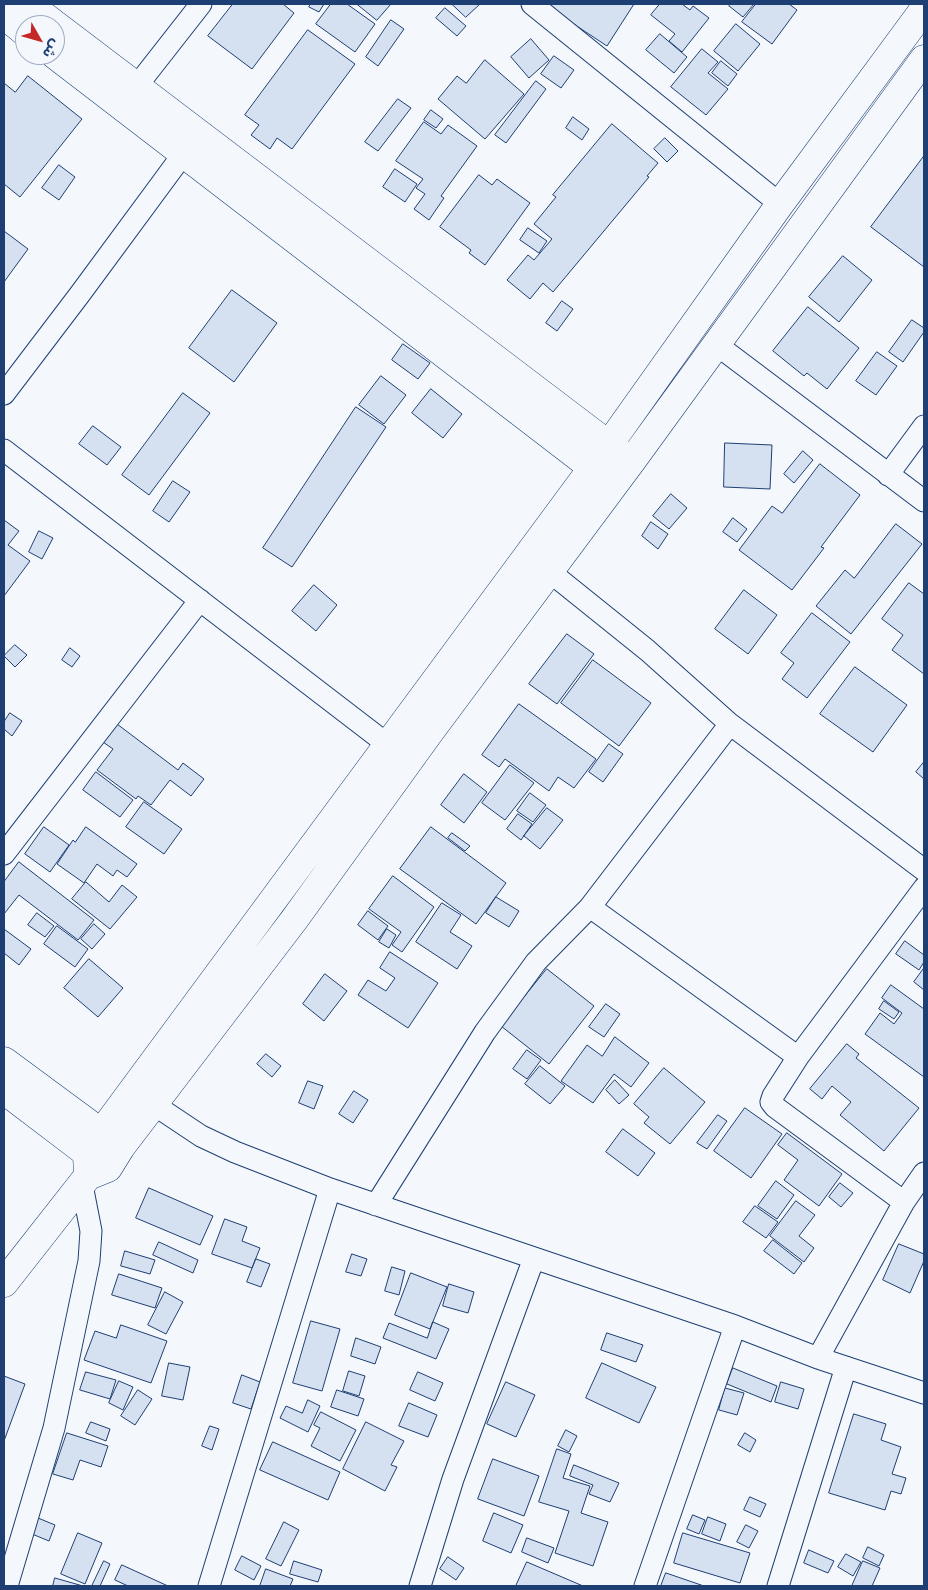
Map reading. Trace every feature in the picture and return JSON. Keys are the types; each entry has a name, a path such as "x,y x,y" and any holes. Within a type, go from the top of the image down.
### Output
{"street":[{"path":"28,4 136,88 631,462"},
{"path":"136,88 202,4"},
{"path":"532,4 780,204"},
{"path":"4,1284 143,1098 387,744 592,467 780,204 924,9"},
{"path":"4,16 15,24"},
{"path":"143,1098 294,920 434,726 631,462 924,59"},
{"path":"65,63 614,484"},
{"path":"4,394 86,287 184,153"},
{"path":"716,345 924,501"},
{"path":"888,475 924,426"},
{"path":"4,450 387,744"},
{"path":"550,572 647,650 730,724 924,870"},
{"path":"4,854 200,600"},
{"path":"376,1205 485,1032 536,962 590,907 730,724"},
{"path":"904,1202 775,1107 771,1102 772,1096 798,1058 924,888"},
{"path":"590,907 798,1058"},
{"path":"4,1061 98,1160 89,1261 54,1428 8,1586"},
{"path":"4,1090 98,1160"},
{"path":"143,1098 201,1136 235,1152 330,1189 735,1326 818,1358 924,1392"},
{"path":"818,1358 904,1202 924,1173"},
{"path":"209,1586 330,1189"},
{"path":"420,1586 453,1479 534,1258"},
{"path":"645,1586 735,1326"},
{"path":"778,1586 846,1366"}],"building":[{"path":"233,4 283,4 294,13 252,69 208,36"},
{"path":"311,4 324,4 319,12 309,7"},
{"path":"331,4 347,4 375,24 355,52 316,24"},
{"path":"357,4 391,4 377,20"},
{"path":"452,4 480,4 466,17"},
{"path":"551,4 634,4 607,46 548,7"},
{"path":"660,4 682,4 690,10 693,6 709,18 682,52 669,41 675,34 651,15"},
{"path":"731,4 754,4 743,17 729,6"},
{"path":"756,4 789,4 797,10 772,44 742,22"},
{"path":"445,8 466,26 457,36 436,18"},
{"path":"391,20 404,29 378,66 366,57"},
{"path":"736,24 760,44 738,71 714,51"},
{"path":"308,30 355,64 292,149 277,138 270,149 251,135 259,125 245,115"},
{"path":"660,34 687,57 674,73 646,50"},
{"path":"531,39 549,60 529,78 511,57"},
{"path":"702,49 718,62 708,73 728,89 706,115 671,87"},
{"path":"554,56 574,70 561,88 541,74"},
{"path":"485,60 524,94 485,139 438,99 457,76 466,83"},
{"path":"721,61 737,74 728,86 712,73"},
{"path":"28,76 82,119 20,197 4,184 4,83 15,92"},
{"path":"536,81 546,89 506,143 495,135"},
{"path":"398,99 411,108 378,151 365,142"},
{"path":"431,110 443,119 436,128 424,120"},
{"path":"573,117 589,129 582,140 566,128"},
{"path":"424,122 441,134 448,125 477,146 441,196 444,198 429,220 414,209 425,194 416,188 423,179 396,161"},
{"path":"612,124 658,163 647,176 649,177 553,292 543,283 530,299 507,280 528,255 534,260 552,239 534,224 556,197 553,195"},
{"path":"665,138 678,151 667,162 654,149"},
{"path":"924,156 924,267 871,227"},
{"path":"59,165 75,177 59,200 42,188"},
{"path":"395,169 417,184 405,202 383,187"},
{"path":"479,175 492,185 497,179 530,203 485,265 469,253 471,250 440,227"},
{"path":"528,228 547,241 539,253 520,240"},
{"path":"4,231 28,249 4,282"},
{"path":"843,256 872,280 839,322 809,297"},
{"path":"232,290 277,323 234,382 189,348"},
{"path":"562,301 573,309 557,331 546,323"},
{"path":"808,307 859,348 827,389 807,373 804,376 773,351"},
{"path":"912,320 924,328 924,332 903,362 889,352"},
{"path":"403,344 430,363 418,379 392,360"},
{"path":"877,352 897,366 876,395 856,381"},
{"path":"381,376 406,395 384,424 359,405"},
{"path":"431,389 462,414 443,438 412,413"},
{"path":"183,393 210,413 149,495 122,475"},
{"path":"356,407 386,427 292,567 263,548"},
{"path":"93,426 121,447 107,465 79,444"},
{"path":"725,443 772,445 770,489 724,487"},
{"path":"803,451 813,460 794,483 784,474"},
{"path":"820,464 860,495 821,547 824,548 792,590 739,550 772,506 782,513"},
{"path":"173,481 190,492 169,522 153,511"},
{"path":"671,494 687,508 669,529 653,516"},
{"path":"733,518 747,529 737,542 723,532"},
{"path":"4,520 19,531 8,545 30,561 4,596"},
{"path":"651,522 668,534 658,549 642,536"},
{"path":"896,524 922,544 851,634 816,606 845,570 854,578"},
{"path":"39,531 53,538 42,559 29,552"},
{"path":"909,583 924,594 924,674 892,650 903,635 882,619"},
{"path":"314,585 337,605 316,631 292,611"},
{"path":"744,590 777,615 748,654 715,629"},
{"path":"812,613 850,642 807,698 782,679 794,663 781,653"},
{"path":"567,634 594,654 557,704 529,684"},
{"path":"15,645 27,655 15,667 4,656"},
{"path":"70,648 80,656 72,667 62,660"},
{"path":"593,660 651,703 619,746 561,703"},
{"path":"855,667 907,705 873,752 820,714"},
{"path":"519,704 596,759 574,788 558,777 549,791 505,759 499,767 482,755"},
{"path":"10,713 22,721 12,736 4,729 4,722"},
{"path":"117,724 178,770 183,763 204,779 191,796 170,780 151,805 138,796 136,799 97,770 113,749 103,742"},
{"path":"609,744 623,754 603,782 589,772"},
{"path":"924,762 924,779 916,772"},
{"path":"510,765 534,783 505,820 482,803"},
{"path":"96,772 133,800 120,817 83,790"},
{"path":"464,774 487,792 464,823 441,805"},
{"path":"530,793 546,805 533,822 517,811"},
{"path":"144,802 182,829 164,854 126,827"},
{"path":"547,808 563,820 540,849 524,836"},
{"path":"518,814 532,824 521,840 507,829"},
{"path":"44,827 69,845 50,872 25,854"},
{"path":"86,827 137,864 127,877 117,870 113,876 97,864 84,883 57,864 73,840 75,842"},
{"path":"431,827 506,883 476,924 400,869"},
{"path":"452,833 470,846 465,851 448,838"},
{"path":"19,862 94,920 78,940 19,895 4,914 4,882"},
{"path":"393,876 434,907 402,952 392,945 401,932 369,909"},
{"path":"86,882 109,902 122,885 137,897 110,929 72,899"},
{"path":"496,897 519,911 509,927 486,913"},
{"path":"442,903 461,915 450,932 472,946 457,969 416,942"},
{"path":"368,911 388,926 378,940 358,925"},
{"path":"37,913 54,926 45,937 28,925"},
{"path":"94,924 105,934 92,949 81,939"},
{"path":"57,926 88,949 75,967 44,944"},
{"path":"4,929 31,949 19,965 4,953"},
{"path":"387,929 396,935 389,948 379,942"},
{"path":"905,941 924,955 924,962 919,970 896,954"},
{"path":"390,952 438,983 408,1028 358,995 368,980 386,991 395,978 380,968"},
{"path":"89,959 123,988 98,1017 64,988"},
{"path":"924,968 924,990 914,982"},
{"path":"547,969 594,1006 549,1064 501,1026"},
{"path":"325,974 347,991 324,1021 303,1004"},
{"path":"891,985 924,1009 924,1077 865,1034 880,1013 894,1024 902,1013 882,998"},
{"path":"884,1001 899,1012 894,1019 879,1009"},
{"path":"606,1004 620,1014 604,1037 589,1027"},
{"path":"615,1037 649,1063 631,1087 614,1074 593,1103 561,1081 587,1045 602,1056"},
{"path":"847,1044 859,1054 856,1058 919,1108 884,1151 840,1115 851,1102 832,1086 822,1099 810,1089"},
{"path":"527,1050 541,1060 527,1079 513,1069"},
{"path":"266,1054 281,1066 272,1077 257,1064"},
{"path":"540,1066 565,1086 550,1104 525,1084"},
{"path":"664,1068 705,1102 670,1144 644,1123 649,1117 634,1104"},
{"path":"615,1080 629,1095 619,1104 606,1090"},
{"path":"308,1081 323,1086 314,1109 299,1103"},
{"path":"354,1091 368,1100 353,1123 339,1114"},
{"path":"745,1108 782,1134 751,1178 714,1151"},
{"path":"718,1115 727,1121 707,1149 697,1143"},
{"path":"623,1129 655,1153 638,1176 606,1152"},
{"path":"787,1133 842,1174 819,1206 784,1180 798,1160 778,1145"},
{"path":"776,1181 794,1195 777,1219 758,1206"},
{"path":"840,1183 853,1193 841,1207 829,1197"},
{"path":"149,1188 213,1216 200,1245 136,1218"},
{"path":"796,1201 815,1215 799,1236 814,1248 804,1262 770,1236"},
{"path":"755,1206 778,1222 766,1238 743,1222"},
{"path":"225,1219 247,1227 242,1241 260,1248 252,1268 212,1254"},
{"path":"773,1240 802,1263 794,1274 764,1251"},
{"path":"159,1242 198,1260 193,1273 153,1255"},
{"path":"899,1244 924,1254 924,1261 910,1293 883,1280"},
{"path":"125,1251 155,1260 150,1274 121,1266"},
{"path":"352,1254 367,1259 361,1276 346,1272"},
{"path":"256,1259 270,1264 261,1287 247,1282"},
{"path":"392,1267 405,1271 399,1295 385,1291"},
{"path":"411,1273 447,1287 430,1329 395,1315"},
{"path":"119,1274 162,1288 155,1308 112,1295"},
{"path":"449,1284 474,1292 468,1313 443,1306"},
{"path":"165,1292 183,1302 166,1334 148,1325"},
{"path":"311,1321 340,1329 322,1391 293,1383"},
{"path":"433,1322 449,1329 436,1359 383,1338 389,1323 427,1338"},
{"path":"121,1325 167,1341 151,1383 84,1360 95,1331 116,1338"},
{"path":"607,1333 643,1345 636,1362 601,1350"},
{"path":"356,1338 381,1347 375,1364 351,1356"},
{"path":"169,1363 190,1367 183,1400 162,1396"},
{"path":"602,1363 656,1387 639,1423 586,1398"},
{"path":"733,1368 777,1386 771,1402 727,1384"},
{"path":"349,1371 365,1376 359,1396 343,1391"},
{"path":"86,1372 116,1380 110,1399 80,1390"},
{"path":"418,1372 443,1383 435,1401 410,1390"},
{"path":"242,1375 260,1382 251,1409 233,1403"},
{"path":"4,1376 25,1384 4,1441"},
{"path":"119,1381 133,1387 123,1410 109,1403"},
{"path":"506,1382 535,1395 516,1437 487,1424"},
{"path":"781,1382 804,1389 798,1409 775,1402"},
{"path":"725,1388 744,1393 737,1415 719,1410"},
{"path":"138,1390 152,1399 135,1425 121,1416"},
{"path":"337,1390 364,1399 358,1416 331,1407"},
{"path":"308,1400 320,1406 308,1432 280,1418 286,1406 302,1413"},
{"path":"409,1403 437,1415 428,1437 399,1426"},
{"path":"321,1412 356,1430 340,1461 311,1446 320,1428 314,1425"},
{"path":"854,1414 886,1424 881,1440 901,1447 892,1474 906,1478 901,1494 891,1491 885,1510 829,1493"},
{"path":"91,1422 110,1429 106,1441 86,1433"},
{"path":"366,1422 404,1441 391,1465 397,1467 385,1491 343,1469"},
{"path":"210,1426 219,1429 212,1450 202,1446"},
{"path":"566,1430 577,1436 569,1452 558,1446"},
{"path":"67,1433 108,1446 101,1467 80,1460 73,1480 53,1474"},
{"path":"745,1433 756,1440 750,1452 738,1445"},
{"path":"273,1442 340,1472 328,1500 260,1470"},
{"path":"557,1449 571,1454 563,1478 590,1486 581,1513 608,1522 593,1566 555,1553 569,1511 539,1502"},
{"path":"493,1459 539,1476 524,1516 478,1499"},
{"path":"574,1465 619,1483 610,1502 589,1494 593,1485 570,1476"},
{"path":"750,1497 766,1504 760,1517 744,1510"},
{"path":"494,1513 523,1525 511,1553 483,1541"},
{"path":"693,1515 705,1520 699,1534 687,1529"},
{"path":"708,1517 726,1524 720,1541 702,1534"},
{"path":"38,1518 55,1525 49,1541 32,1534"},
{"path":"284,1522 299,1530 281,1566 266,1559"},
{"path":"746,1525 758,1531 749,1548 737,1542"},
{"path":"78,1533 102,1543 85,1584 61,1574"},
{"path":"683,1533 750,1553 740,1583 674,1563"},
{"path":"527,1538 554,1548 548,1563 522,1552"},
{"path":"868,1547 884,1555 879,1566 863,1558"},
{"path":"809,1550 834,1561 828,1573 804,1563"},
{"path":"846,1554 861,1562 853,1576 838,1567"},
{"path":"242,1556 261,1566 254,1580 235,1570"},
{"path":"448,1557 464,1568 456,1580 440,1569"},
{"path":"104,1561 110,1564 100,1586 92,1586"},
{"path":"294,1561 322,1570 318,1582 290,1574"},
{"path":"863,1561 880,1568 872,1586 852,1586"},
{"path":"527,1562 583,1586 516,1586"},
{"path":"122,1565 168,1586 128,1586 115,1580"},
{"path":"266,1569 293,1579 290,1586 260,1586"},
{"path":"666,1573 704,1586 661,1586"},
{"path":"55,1578 83,1586 53,1586"}]}
